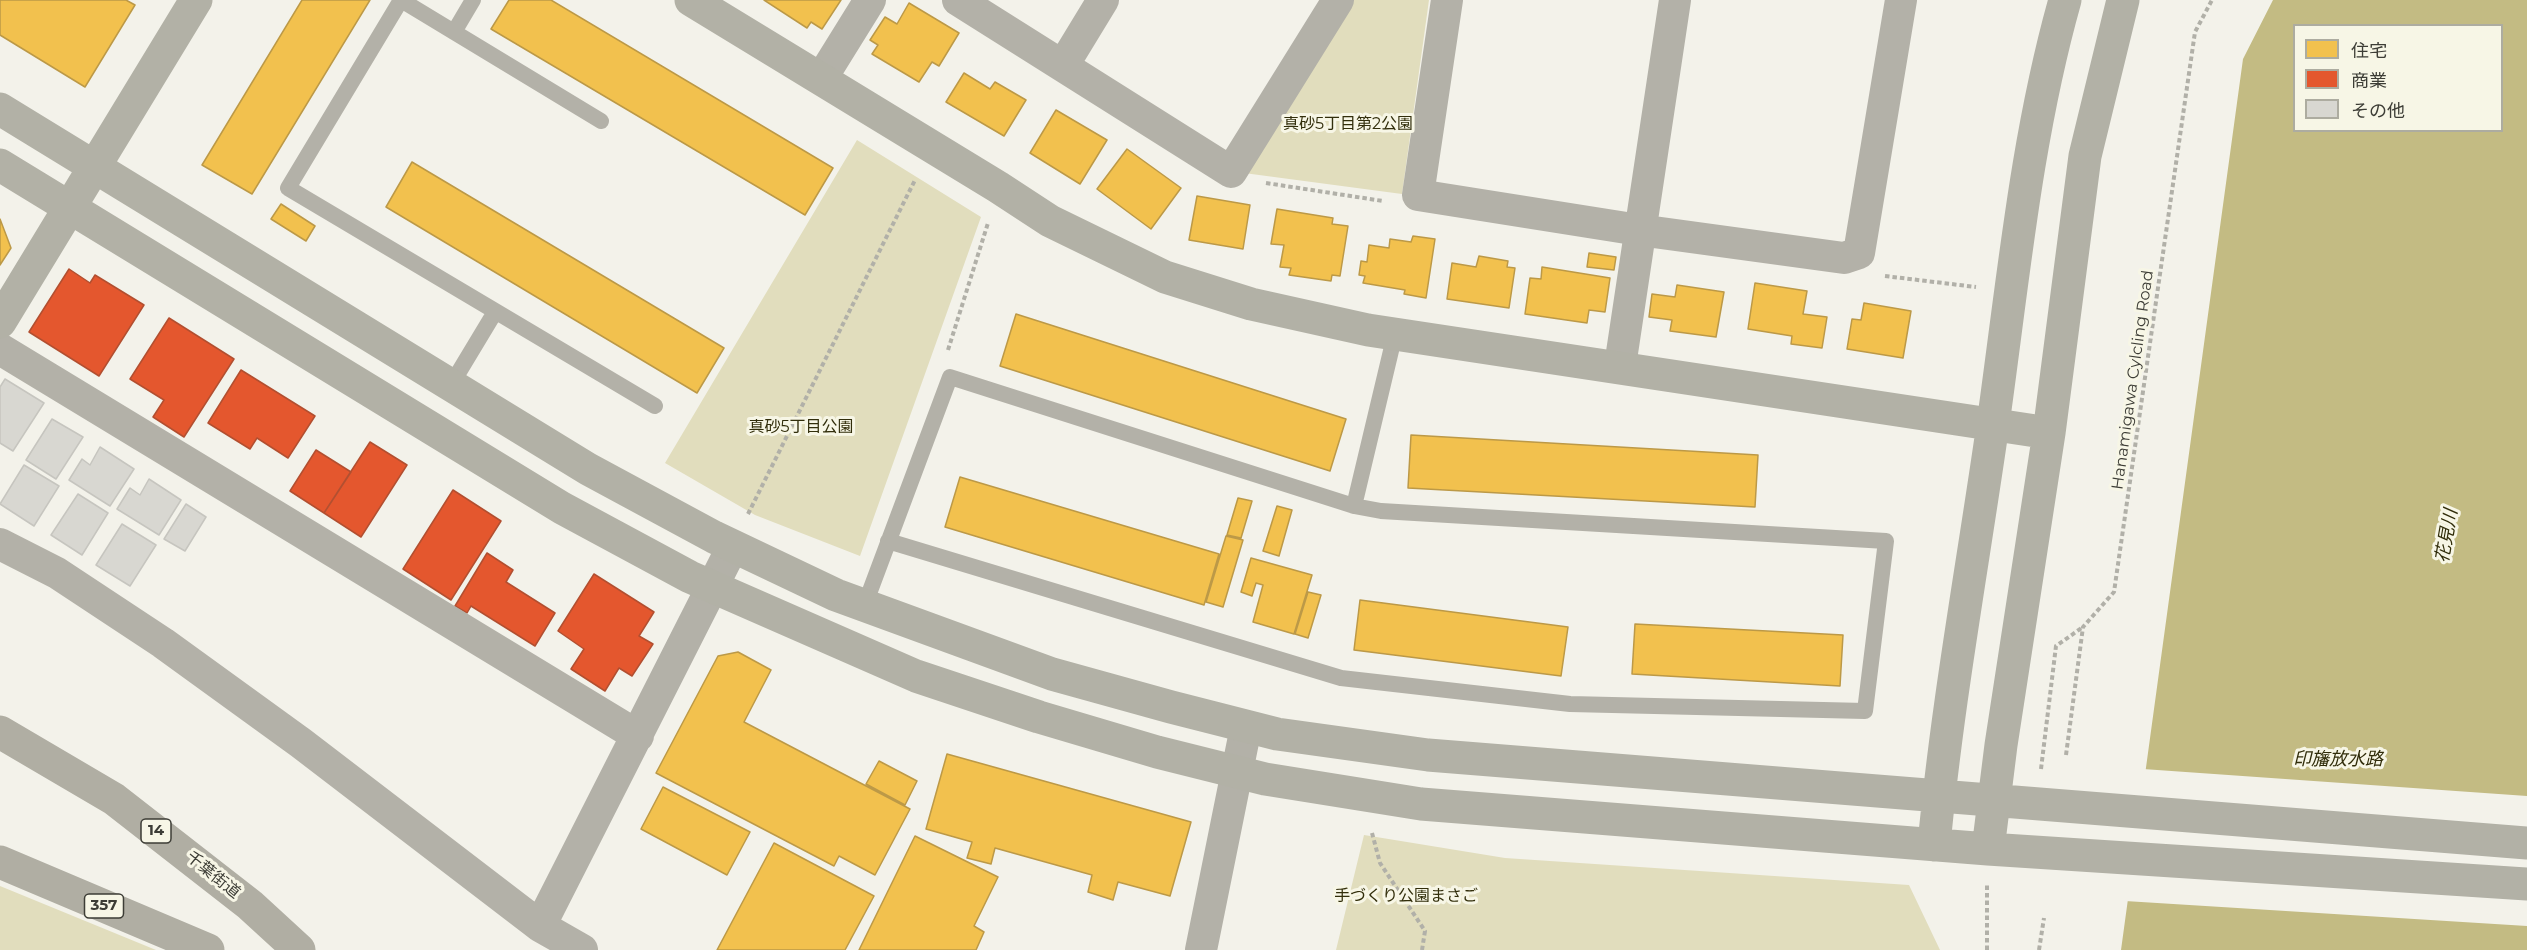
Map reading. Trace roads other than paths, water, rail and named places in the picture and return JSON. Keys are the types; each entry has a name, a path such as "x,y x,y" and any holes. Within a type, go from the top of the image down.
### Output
{"highway":[{"name":"千葉街道","path":"0,732 114,799 241,898 299,950"},
{"name":"357","path":"0,862 208,950"}],"street":[{"path":"0,322 196,0"},
{"path":"691,0 1050,221 1164,277 1270,309 1395,334 1620,366 2049,433"},
{"path":"821,79 870,0"},
{"path":"958,0 1064,64 1231,172 1338,0"},
{"path":"1064,64 1103,0"},
{"path":"1448,0 1418,195 1639,230 1844,258 1859,253 1900,0"},
{"path":"1620,366 1675,0"},
{"path":"1934,845 1938,796 1993,425 2031,145 2065,0"},
{"path":"1988,865 1993,802 2049,433 2085,156 2122,0"},
{"path":"0,110 588,469 740,532 864,607 1052,674 1277,734 1428,755 2527,843"},
{"path":"0,165 562,508 690,577 916,676 1050,720 1236,773 1421,804 1934,845 1988,865 2114,857 2527,884"},
{"path":"0,349 638,736"},
{"path":"540,926 740,532"},
{"path":"0,544 57,573 163,643 301,743 540,926 582,950"},
{"path":"1201,950 1246,727"}],"lane":[{"path":"601,121 401,0 288,188 655,406"},
{"path":"454,32 473,0"},
{"path":"450,385 495,312"},
{"path":"1354,506 1395,334"},
{"path":"864,607 888,541 950,377 1354,506 1381,511 1886,541 1865,711 1570,704 1341,678 888,541"}],"water":[{"name":"印旛放水路","path":"2273,0 2527,0 2527,950 2121,950 2243,59"}],"park label":[{"name":"真砂5丁目第2公園","path":"1348,124"},
{"name":"真砂5丁目公園","path":"801,427"},
{"name":"手づくり公園まさご","path":"1406,896"}],"water label":[{"name":"花見川","path":"2447,536"}]}
